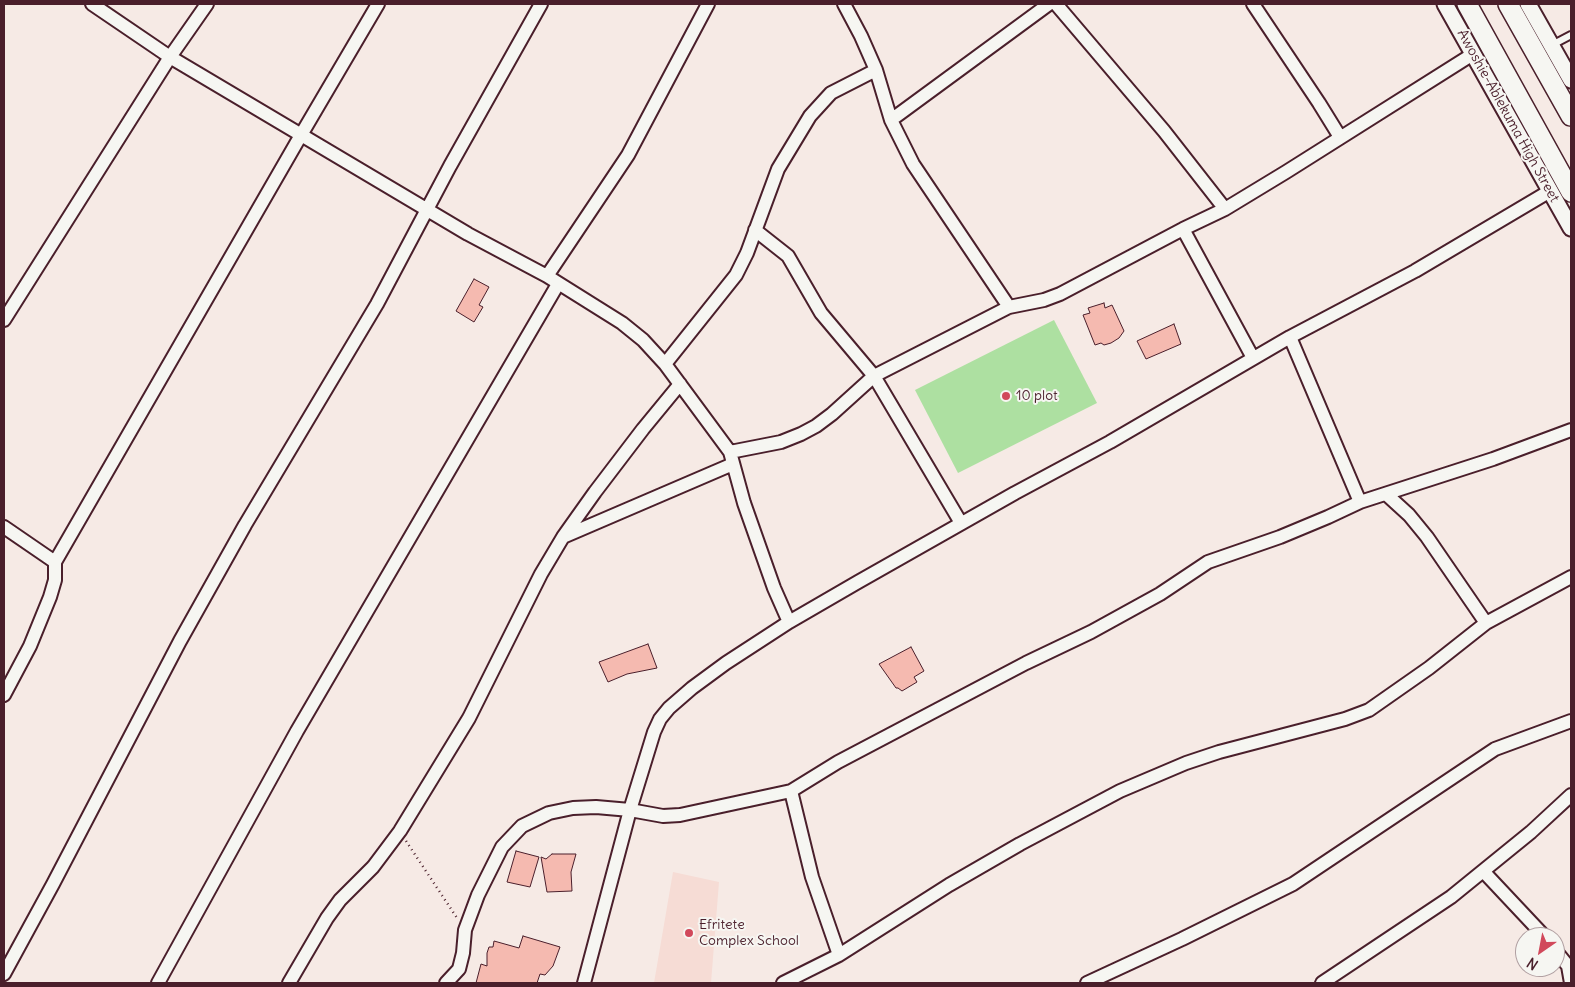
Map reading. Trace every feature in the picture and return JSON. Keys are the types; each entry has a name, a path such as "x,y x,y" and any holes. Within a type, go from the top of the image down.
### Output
{"main road":[{"name":"Awoshie-Ablekuma High Street","path":"1467,4 1571,192"},
{"path":"1508,4 1571,116"}],"street":[{"path":"92,4 170,56 427,211 547,276 622,323 644,340 680,384 731,458 763,558 789,622"},
{"path":"4,320 170,56 206,4"},
{"path":"4,695 30,646 50,598 55,580 55,562 378,4"},
{"path":"4,974 244,525 377,304 450,166 541,4"},
{"path":"547,276 628,156 708,4"},
{"path":"844,4 876,70 891,120 913,164 1008,307"},
{"path":"891,120 1049,4"},
{"path":"1056,4 1164,131 1225,209"},
{"path":"1254,4 1320,103 1340,137"},
{"name":"Awoshie-Ablekuma High Street","path":"1445,4 1571,228"},
{"path":"1528,4 1571,80"},
{"path":"563,537 731,458 781,442 816,426 874,376 1008,307 1044,300 1060,294 1225,209 1473,54"},
{"path":"665,364 736,275 778,169 810,116 831,93 876,70"},
{"path":"584,983 630,810 654,732 660,719 669,708 692,688 726,663 789,622 961,523 1110,442 1290,337 1415,271 1550,191"},
{"path":"1183,229 1253,358"},
{"path":"755,230 788,256 821,313 874,376 961,523"},
{"path":"158,983 302,723 558,284"},
{"path":"1290,337 1360,502"},
{"path":"289,983 326,918 340,900 374,867 400,831 469,718 541,574 563,537 631,444 680,384"},
{"path":"446,983 459,969 463,953 465,930 478,895 502,847 522,826 549,813 573,808 596,806 663,816 680,815 790,791 846,757 1026,663 1091,632 1160,594 1208,562 1280,537 1328,518 1360,502 1492,459 1571,430"},
{"path":"1386,494 1409,515 1427,537 1486,623"},
{"path":"4,527 55,562"},
{"path":"784,983 839,955 1012,848 1120,791 1186,763 1219,752 1336,721 1369,710 1429,668 1486,623 1571,577"},
{"path":"1087,983 1293,884 1495,749 1571,721"},
{"path":"790,791 812,876 839,955"},
{"path":"1322,983 1451,897 1531,832 1571,795"},
{"path":"1484,871 1536,927"},
{"path":"1570,965 1570,983"}],"lane":[{"path":"1552,46 1571,34"}],"path":[{"path":"400,831 465,930"}],"shaded area":[{"name":"Efritete Complex School","path":"673,872 719,882 711,983 654,983"}],"green space":[{"name":"10 plot","path":"1054,320 1097,403 958,473 915,390"}],"building":[{"path":"474,279 489,287 479,305 483,307 474,322 456,311"},
{"path":"1104,303 1105,308 1112,305 1124,331 1119,338 1111,343 1095,345 1083,315 1090,313 1088,308"},
{"path":"1174,324 1181,344 1146,359 1137,341"},
{"path":"648,644 657,668 627,674 608,682 599,662"},
{"path":"911,647 924,671 914,677 917,682 902,691 896,688 879,664"},
{"path":"516,851 539,857 530,887 507,882"},
{"path":"552,854 576,854 571,872 572,891 547,892 541,857 546,859"},
{"path":"523,936 560,947 553,966 545,975 540,974 537,983 476,983 481,964 487,966 487,953 489,947 493,947 494,941 519,948"}],"place":[{"name":"10 plot","path":"1006,396"},
{"name":"Efritete Complex School","path":"689,933"}]}
